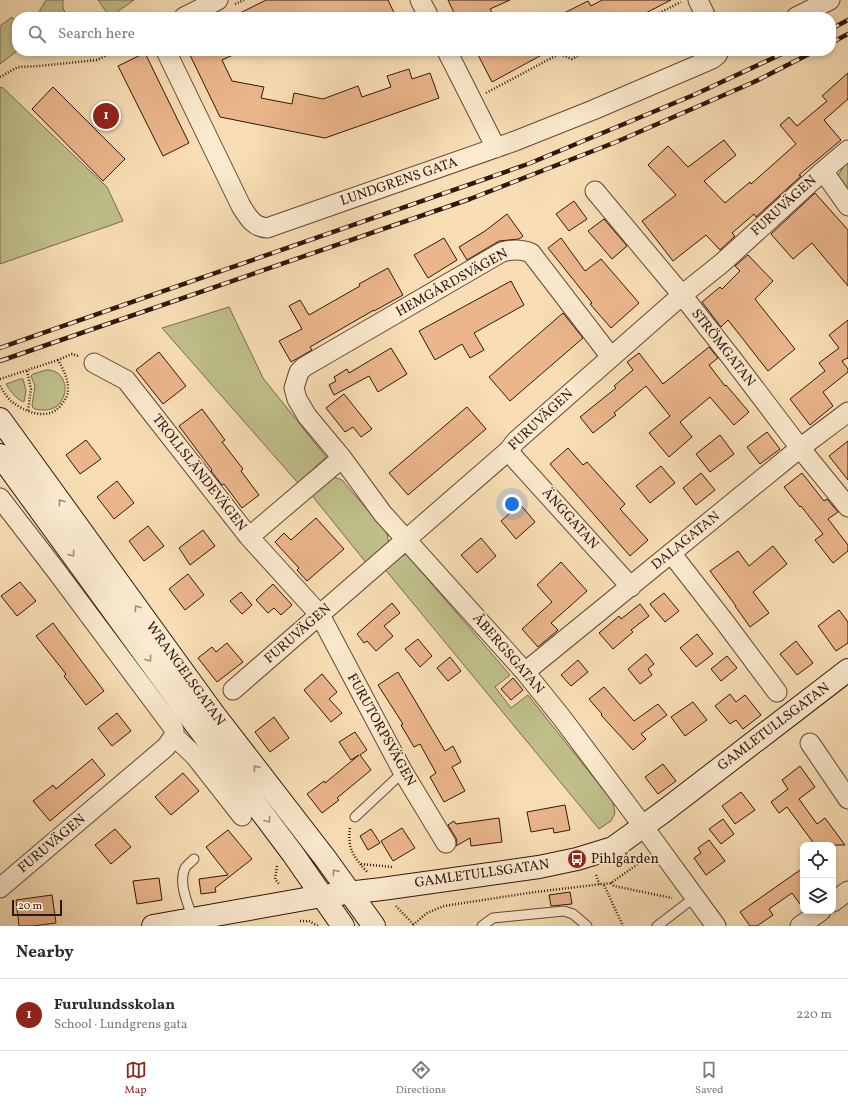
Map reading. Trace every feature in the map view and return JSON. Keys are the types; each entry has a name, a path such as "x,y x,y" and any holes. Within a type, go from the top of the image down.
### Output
{"main road":[{"name":"WRANGELSGATAN","path":"0,419 213,713 351,893 374,926"},
{"name":"WRANGELSGATAN","path":"0,455 194,722 293,854 343,926"},
{"name":"GAMLETULLSGATAN","path":"159,926 322,896 517,870 577,859 613,848 791,715 848,670"}],"street":[{"path":"194,12 218,0"},
{"path":"420,0 426,12"},
{"path":"698,0 704,12"},
{"path":"806,12 830,0"},
{"name":"LUNDGRENS GATA","path":"168,56 241,206 250,221 262,227 272,226 496,148 594,110 717,56"},
{"path":"449,56 496,148"},
{"name":"FURUVÄGEN","path":"233,690 320,616 508,451 516,440 682,295 722,263 848,150"},
{"path":"823,171 848,206"},
{"name":"STRÖMGATAN","path":"595,191 682,295 800,448 848,507"},
{"name":"HEMGÅRDSVÄGEN","path":"294,388 299,372 304,367 502,252 511,250 524,250 531,253 611,357"},
{"name":"TROLLSLÄNDEVÄGEN","path":"94,363 126,380 249,537 342,458"},
{"name":"ÅBERGSGATAN","path":"294,388 297,399 307,416 342,458 383,514 525,672 562,718 643,826 692,900 716,926"},
{"name":"DALAGATAN","path":"525,672 800,448 848,412"},
{"name":"ÄNGGATAN","path":"508,451 631,586"},
{"path":"0,498 59,574 172,726 174,736 195,756 242,816"},
{"name":"FURUTORPSVÄGEN","path":"249,537 320,616 403,772 446,843"},
{"path":"671,553 778,692"},
{"name":"FURUVÄGEN","path":"0,888 166,747 174,736"},
{"path":"810,743 848,799"},
{"path":"836,900 848,891"},
{"path":"800,926 817,914"}],"lane":[{"path":"355,817 403,772"},
{"path":"193,919 185,896 182,876 185,867 194,859"},
{"path":"657,926 692,900"},
{"path":"482,926 494,918 564,911 573,914 587,926"}],"path":[{"path":"661,12 686,0"},
{"path":"0,77 18,67 97,60 105,56"},
{"path":"472,101 555,56"},
{"path":"564,56 572,59 578,56"},
{"path":"0,379 72,354 82,356 94,363"},
{"path":"0,386 10,400 28,411 43,415 50,414 58,409 68,396 66,375 58,360"},
{"path":"26,371 31,389 28,411"},
{"path":"276,862 278,868 275,879 309,921"},
{"path":"360,864 397,867"},
{"path":"596,875 623,926"},
{"path":"611,883 614,886 679,899 692,900"}],"green space":[{"path":"46,0 63,0 65,12 40,12"},
{"path":"98,0 134,0 117,12 106,12"},
{"path":"12,17 12,55 0,64 0,26"},
{"path":"2,87 107,187 123,221 0,264 0,88"},
{"path":"848,160 848,196 836,179"},
{"path":"229,307 263,378 326,457 298,483 162,328"},
{"path":"46,370 54,371 64,382 64,397 54,408 37,410 33,408 32,405 35,386 31,376"},
{"path":"23,379 26,391 24,402 14,395 6,384"},
{"path":"334,477 342,480 387,533 389,545 368,565 310,493 326,479"},
{"path":"406,554 510,675 495,687 511,708 528,695 613,802 615,813 611,821 599,829 384,568"}],"building":[{"path":"266,0 388,0 394,12 242,12"},
{"path":"448,0 510,0 490,9 492,12 454,12"},
{"path":"602,0 671,0 648,12 566,12 588,1 591,6"},
{"path":"139,56 146,56 189,143 163,156 118,66"},
{"path":"190,56 231,56 222,60 232,81 264,87 261,98 292,104 294,93 323,99 358,86 362,97 391,87 387,76 409,69 412,79 430,73 439,98 325,138 220,117"},
{"path":"479,56 540,56 492,82"},
{"path":"848,73 848,99 824,120 841,140 799,175 801,176 756,217 754,214 732,233 735,236 720,250 706,235 673,261 642,221 676,195 648,165 668,146 688,167 724,140 736,155 704,181 725,203 750,182 751,184 796,144 780,125 789,117 797,126 827,101 822,96"},
{"path":"53,87 125,159 103,181 32,109"},
{"path":"815,193 848,230 848,286 812,243 793,259 771,234"},
{"path":"574,201 587,219 569,231 556,214"},
{"path":"507,214 523,236 519,239 499,241 467,260 459,247 485,231"},
{"path":"604,219 627,246 612,259 588,231"},
{"path":"444,238 457,260 428,278 414,255"},
{"path":"561,238 585,271 601,259 639,303 611,328 590,304 592,303 548,248"},
{"path":"748,255 773,281 755,299 795,349 768,371 728,320 721,327 702,302 720,287 722,289 740,271 735,266"},
{"path":"388,268 403,295 310,347 312,350 291,362 279,341 302,329 289,306 300,300 309,315"},
{"path":"511,281 524,305 474,333 484,350 470,358 462,344 435,360 419,331"},
{"path":"563,313 583,338 510,401 489,377"},
{"path":"848,320 848,359 847,358 842,361 848,369 848,372 823,392 833,406 810,425 790,399 825,371 819,363 839,348 829,335"},
{"path":"709,347 718,358 709,365 725,386 726,385 749,412 734,425 710,397 680,422 692,437 669,457 649,433 670,416 646,386 614,413 616,415 593,433 580,417 616,388 614,386 633,370 627,362 639,353 663,384"},
{"path":"391,348 407,374 378,392 369,376 334,395 329,385 336,381 334,377 347,369 349,373"},
{"path":"159,352 186,386 163,404 136,370"},
{"path":"344,394 372,429 361,437 353,427 345,432 326,408"},
{"path":"467,407 486,429 408,495 389,473"},
{"path":"202,409 225,440 222,442 243,469 241,471 259,495 242,508 224,484 222,485 211,471 212,470 179,426"},
{"path":"767,432 780,449 760,464 747,447"},
{"path":"720,435 734,454 710,472 696,454"},
{"path":"86,440 101,459 80,474 66,455"},
{"path":"848,441 848,480 829,456"},
{"path":"568,448 583,465 587,462 625,504 620,509 648,540 630,556 550,464"},
{"path":"661,466 675,483 650,503 636,486"},
{"path":"701,473 715,490 696,505 683,488"},
{"path":"802,473 824,501 827,499 838,512 828,519 848,545 848,551 833,563 815,540 823,534 784,487"},
{"path":"117,481 134,503 114,519 97,497"},
{"path":"520,504 535,522 516,539 501,521"},
{"path":"316,518 344,549 307,581 297,570 299,568 275,542 284,533 291,540"},
{"path":"148,526 164,546 144,561 129,541"},
{"path":"203,530 215,546 190,565 179,548"},
{"path":"481,538 496,556 477,573 461,555"},
{"path":"773,546 787,564 753,592 769,613 750,627 710,571 738,551 749,566"},
{"path":"561,562 587,591 551,623 558,630 538,647 522,629 552,602 537,585"},
{"path":"188,574 204,595 185,610 169,589"},
{"path":"20,582 36,601 17,616 1,596"},
{"path":"273,584 292,605 281,615 274,608 268,613 256,600"},
{"path":"241,592 252,605 242,614 230,601"},
{"path":"664,593 679,611 665,622 650,604"},
{"path":"392,603 400,613 384,626 393,636 376,651 367,641 364,643 357,634"},
{"path":"640,604 649,616 631,630 633,632 613,649 599,633 619,616 621,619"},
{"path":"839,610 848,622 848,643 836,651 818,626"},
{"path":"53,623 104,691 86,705 64,676 66,674 36,636"},
{"path":"697,634 713,654 696,667 680,648"},
{"path":"418,639 432,656 420,667 405,649"},
{"path":"796,641 813,663 797,675 780,654"},
{"path":"227,643 243,662 217,682 198,658 212,647 216,652"},
{"path":"646,654 654,664 648,669 652,675 640,684 628,669"},
{"path":"727,656 737,668 721,681 711,669"},
{"path":"450,657 461,671 448,681 437,668"},
{"path":"578,660 588,672 571,686 561,675"},
{"path":"398,672 445,751 453,746 461,762 452,767 465,791 444,802 430,777 436,773 420,744 414,747 401,725 403,724 378,685"},
{"path":"322,674 337,692 329,699 342,713 331,722 304,690"},
{"path":"513,678 523,690 511,700 501,689"},
{"path":"604,687 634,721 658,704 667,715 641,734 646,739 633,750 601,715 602,714 589,699"},
{"path":"730,694 736,702 745,695 761,715 743,729 736,720 730,724 715,706"},
{"path":"693,702 707,720 685,736 671,717"},
{"path":"117,713 131,731 112,746 98,728"},
{"path":"274,717 289,738 270,752 255,732"},
{"path":"355,732 367,750 360,755 371,770 337,798 339,800 322,813 307,794 324,781 325,783 359,755 351,760 339,742"},
{"path":"92,759 105,775 50,821 33,801 53,785 56,789"},
{"path":"663,764 676,781 658,794 645,777"},
{"path":"800,766 815,787 799,799 817,824 825,818 845,845 836,845 836,842 813,842 787,807 779,813 771,802 788,789 782,780"},
{"path":"183,773 199,791 171,815 155,797"},
{"path":"741,792 755,810 735,824 722,806"},
{"path":"565,805 570,830 554,833 553,828 531,832 527,812"},
{"path":"499,818 502,842 471,846 470,838 456,846 456,838 448,825 454,821 456,824"},
{"path":"723,819 734,834 721,844 709,829"},
{"path":"402,828 415,848 393,861 381,841"},
{"path":"115,829 131,847 111,864 95,845"},
{"path":"371,829 380,843 368,850 360,836"},
{"path":"228,830 252,859 215,888 216,892 201,894 199,879 228,875 206,847"},
{"path":"709,840 725,861 706,875 694,858 701,853 698,848"},
{"path":"800,870 800,904 792,893 769,909 773,915 757,926 750,926 740,912"},
{"path":"159,878 162,900 137,904 133,881"},
{"path":"570,892 572,904 551,906 549,895"},
{"path":"52,895 56,923 19,926 16,900"}],"railway":[{"path":"836,26 848,20"},
{"path":"836,40 848,34"},
{"path":"0,348 528,164 696,94 777,56"},
{"path":"0,361 470,199 616,142 754,82 805,56"}],"place":[{"name":"Furulundsskolan","path":"106,116"},
{"name":"Pihlgården","path":"577,859"}]}
